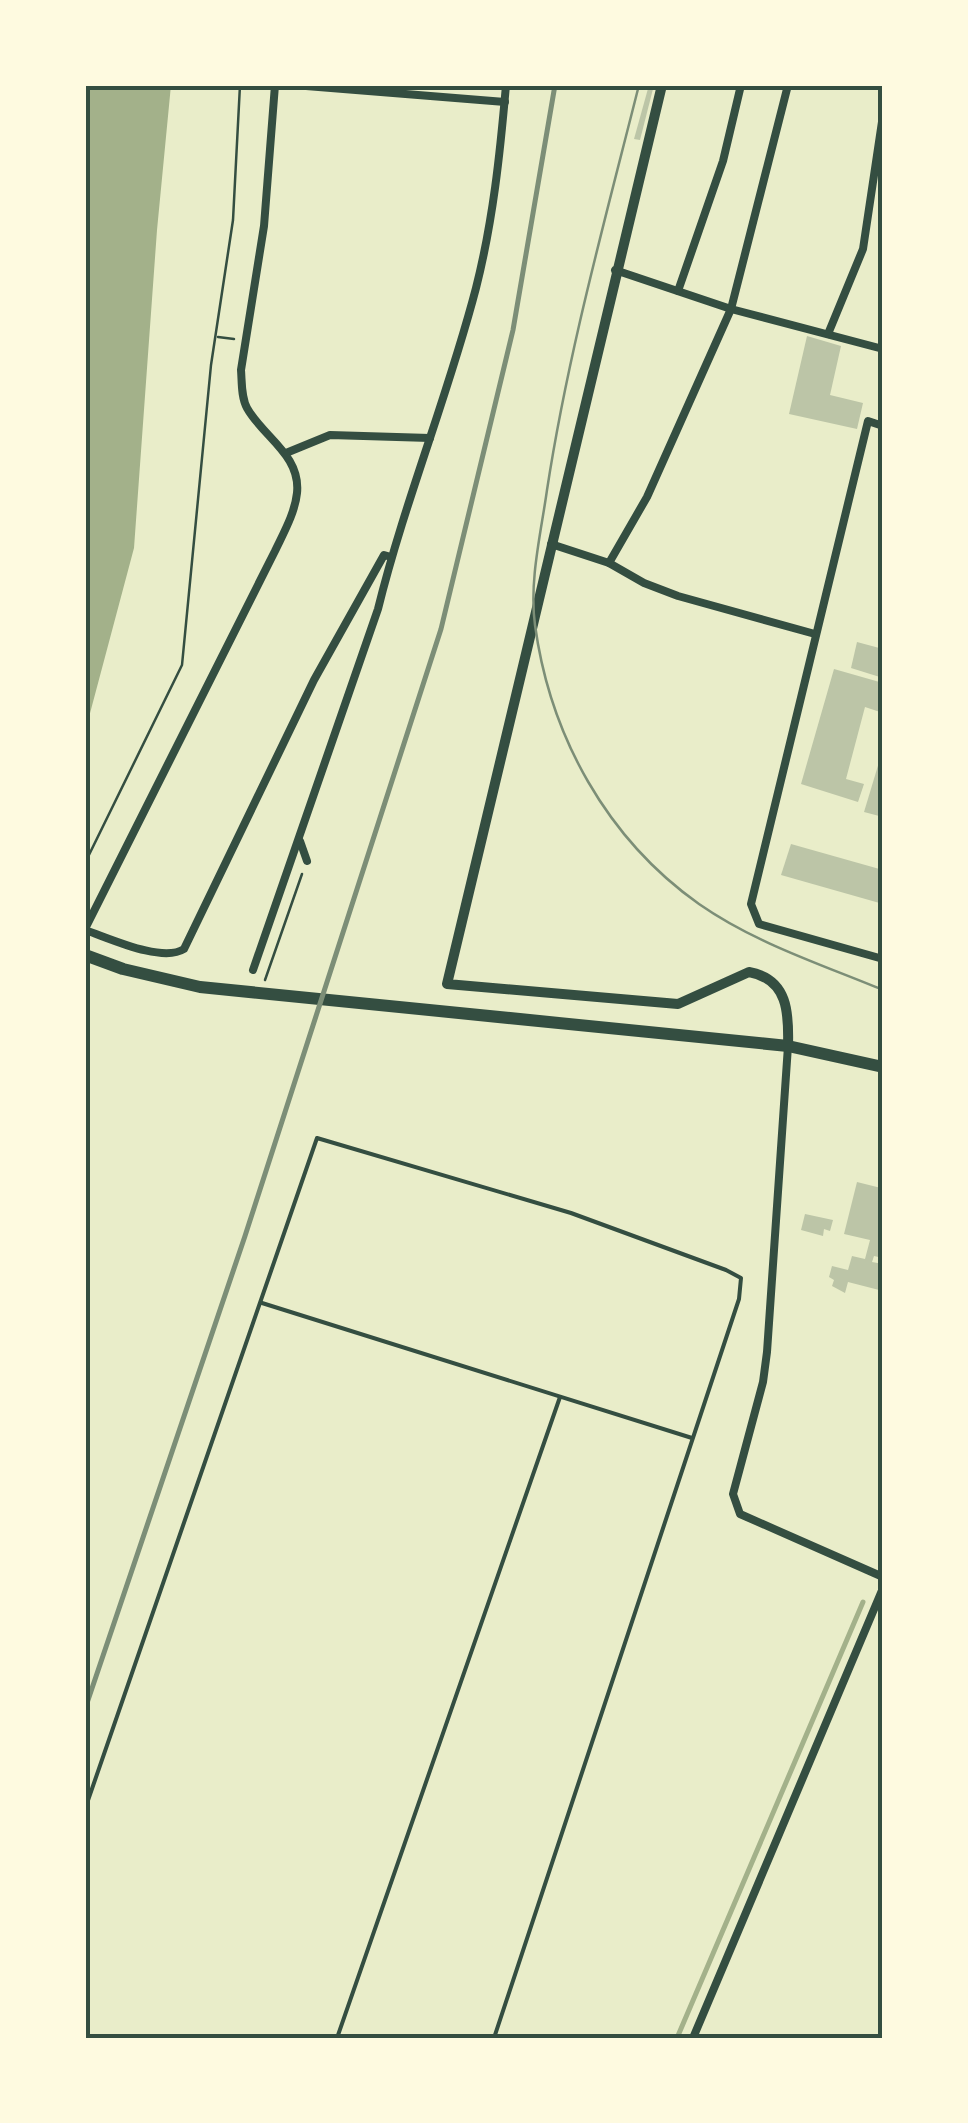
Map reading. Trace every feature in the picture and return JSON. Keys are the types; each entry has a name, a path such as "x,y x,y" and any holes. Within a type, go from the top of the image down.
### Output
{"main road":[{"path":"85,955 123,969 200,987 788,1046 883,1066"}],"street":[{"path":"275,85 264,226 241,370 247,407 286,454 297,492 288,523 85,929 161,954 177,954 184,949 326,655 384,555 391,556"},
{"path":"460,85 461,98"},
{"path":"252,970 378,608 468,317 488,237 506,85"},
{"path":"662,85 447,984 678,1004 748,972 771,979 788,1008 788,1046 767,1352 734,1494 735,1505 740,1514 883,1577"},
{"path":"678,291 724,162 742,85"},
{"path":"610,564 647,497 731,309 788,85"},
{"path":"306,86 368,88 504,102"},
{"path":"828,334 863,249 883,116"},
{"path":"615,270 731,309 883,350"},
{"path":"883,426 868,422 751,904 759,924 883,959"},
{"path":"286,454 330,435 430,438"},
{"path":"551,544 610,564 678,596 814,634"},
{"path":"299,839 307,861"},
{"path":"693,2038 883,1588"}],"lane":[{"path":"85,1809 317,1138 570,1214 691,1255 741,1278 739,1298 494,2038"},
{"path":"260,1303 692,1438"},
{"path":"337,2038 560,1397"}],"path":[{"path":"85,863 182,666 215,337 233,220 240,85"},
{"path":"215,337 246,340"},
{"path":"265,982 307,861"}],"shaded area":[{"path":"85,85 171,85 134,548 85,732"}],"building":[{"path":"649,85 654,85 640,140 634,139"},
{"path":"807,336 841,346 830,395 863,403 857,429 789,414"},
{"path":"857,642 883,649 883,678 851,668"},
{"path":"834,669 883,683 883,713 865,707 846,779 864,784 858,802 801,784"},
{"path":"883,749 883,817 864,812"},
{"path":"791,844 883,870 883,904 781,875"},
{"path":"857,1182 881,1188 883,1258 874,1256 872,1262 883,1264 883,1291 848,1282 845,1293 832,1286 834,1280 829,1277 832,1266 848,1270 852,1256 865,1259 870,1240 844,1234"},
{"path":"805,1214 833,1220 830,1231 824,1229 823,1236 801,1230"}],"waterway":[{"path":"677,2038 863,1602"}],"tram line":[{"path":"639,85 576,337 547,490 534,591 535,625 543,666 569,745 588,782 637,849 666,878 699,904 743,930 883,990"}],"railway":[{"path":"85,1709 245,1236 441,629 513,330 555,85"}]}
